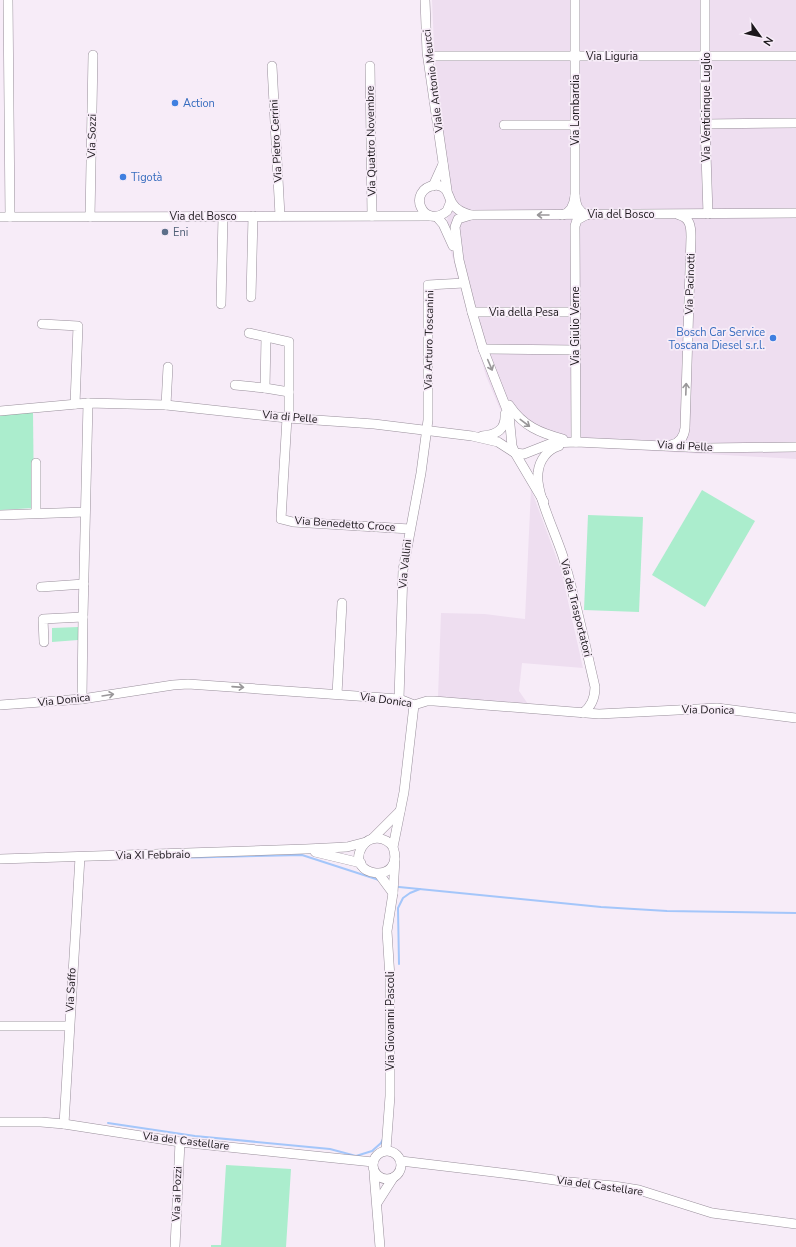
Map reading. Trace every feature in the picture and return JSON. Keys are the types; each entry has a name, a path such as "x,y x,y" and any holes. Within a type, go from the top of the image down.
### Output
{"street":[{"path":"8,0 10,217"},
{"name":"Viale Antonio Meucci","path":"425,0 428,56 446,190"},
{"name":"Via Lombardia","path":"575,0 576,196 579,209 586,215"},
{"name":"Via Venticinque Luglio","path":"705,0 705,124 708,214"},
{"name":"Via Sozzi","path":"90,217 94,55"},
{"name":"Via Liguria","path":"428,56 796,56"},
{"name":"Via Pietro Cerrini","path":"272,66 280,216"},
{"name":"Via Quattro Novembre","path":"370,66 372,216"},
{"path":"705,124 796,123"},
{"path":"504,125 575,125"},
{"path":"433,186 443,162"},
{"path":"406,216 414,211 419,205 420,197 425,188 433,186 439,186 446,190 457,209 471,215"},
{"name":"Via Lombardia","path":"562,215 570,211 576,196"},
{"path":"419,205 422,210 434,216 447,211 451,201"},
{"name":"Via del Bosco","path":"471,215 796,213"},
{"name":"Via Pacinotti","path":"676,214 685,217 688,220 691,237"},
{"name":"Via Pacinotti","path":"685,428 691,237 692,229 696,221 702,216 708,214"},
{"name":"Via della Pesa","path":"471,215 458,219 456,223 455,230 459,260 483,349 509,415 512,446 515,452"},
{"name":"Via Giulio Verne","path":"575,442 575,226 577,220 586,215"},
{"path":"221,304 223,216"},
{"path":"251,297 253,216"},
{"name":"Via del Bosco","path":"0,217 434,216"},
{"name":"Via della Pesa","path":"434,216 443,224 451,239 459,260"},
{"name":"Via Arturo Toscanini","path":"427,430 428,286 464,283"},
{"name":"Via della Pesa","path":"472,312 576,312"},
{"path":"42,324 78,326 75,404"},
{"path":"249,333 289,342 288,418"},
{"path":"265,388 266,337"},
{"path":"483,349 576,350"},
{"path":"166,405 168,367"},
{"path":"235,385 289,392"},
{"name":"Via della Pesa","path":"472,436 490,435 498,432 503,427 505,423 505,412 501,393"},
{"name":"Via di Pelle","path":"501,393 522,422 552,437 575,442"},
{"path":"82,699 88,403"},
{"name":"Via di Pelle","path":"0,411 88,403 166,405 288,418 374,424 472,436 498,442 515,452 527,454 552,443 575,442 707,448 796,447"},
{"name":"Via Benedetto Croce","path":"288,418 281,519 293,522 410,529"},
{"path":"659,445 671,445 678,442 683,437 685,428"},
{"path":"685,428 686,435 690,442 707,448"},
{"name":"Via Vallini","path":"399,699 403,570 421,473 427,430"},
{"name":"Via dei Trasportatori","path":"575,442 552,448 541,461 538,472 538,480 564,559 595,687 595,694 592,704 584,713"},
{"name":"Via dei Trasportatori","path":"515,452 544,502"},
{"path":"36,463 36,514"},
{"path":"0,515 85,512"},
{"path":"40,587 84,584"},
{"path":"337,694 342,603"},
{"path":"44,642 43,620 83,617"},
{"name":"Via Donica","path":"0,705 82,699 188,684 399,699 414,705 434,701 584,713 624,713 652,710 717,708 796,718"},
{"name":"Via Giovanni Pascoli","path":"386,1150 390,1096 390,978 387,931 393,893 395,853 393,847 404,792 414,705"},
{"path":"395,859 390,869 379,874 370,872 364,868 359,857 360,850 400,811"},
{"path":"370,840 380,838 386,840 393,847"},
{"name":"Via XI Febbraio","path":"0,859 220,853 347,847 370,840"},
{"name":"Via XI Febbraio","path":"306,849 361,863"},
{"name":"Via Saffo","path":"64,1124 80,857"},
{"path":"379,874 393,893"},
{"path":"0,1026 69,1026"},
{"name":"Via del Castellare","path":"0,1122 41,1122 64,1124 180,1142 372,1162"},
{"name":"Via ai Pozzi","path":"175,1247 180,1142"},
{"path":"380,1247 372,1162 376,1155 386,1150"},
{"name":"Via del Castellare","path":"386,1150 395,1153 401,1161 639,1190 712,1213 796,1224"},
{"path":"377,1203 393,1178 401,1170 401,1161"},
{"path":"374,1173 383,1179 393,1178"}],"shaded area":[{"path":"432,0 796,0 796,459 564,446 500,409 486,376 450,248 436,90"},
{"path":"531,489 561,570 583,668 522,663 519,691 528,704 438,697 441,613 485,614 525,619"}],"green space":[{"path":"33,411 34,508 0,510 0,415"},
{"path":"702,490 755,521 705,607 652,575"},
{"path":"588,515 643,517 639,612 584,610"},
{"path":"78,627 78,640 52,642 52,628"},
{"path":"226,1165 291,1169 286,1247 211,1247 211,1245 221,1245"}],"waterway":[{"path":"172,858 302,855 379,880"},
{"path":"399,887 601,907 667,911 796,913"},
{"path":"399,964 398,908 403,898 420,889"},
{"path":"108,1123 195,1136 330,1149 356,1156 372,1151 381,1143 383,1139"}],"place":[{"name":"Action","path":"175,103"},
{"name":"Tigotà","path":"123,177"},
{"name":"Eni","path":"165,232"},
{"name":"Bosch Car Service Toscana Diesel s.r.l.","path":"773,338"}]}
